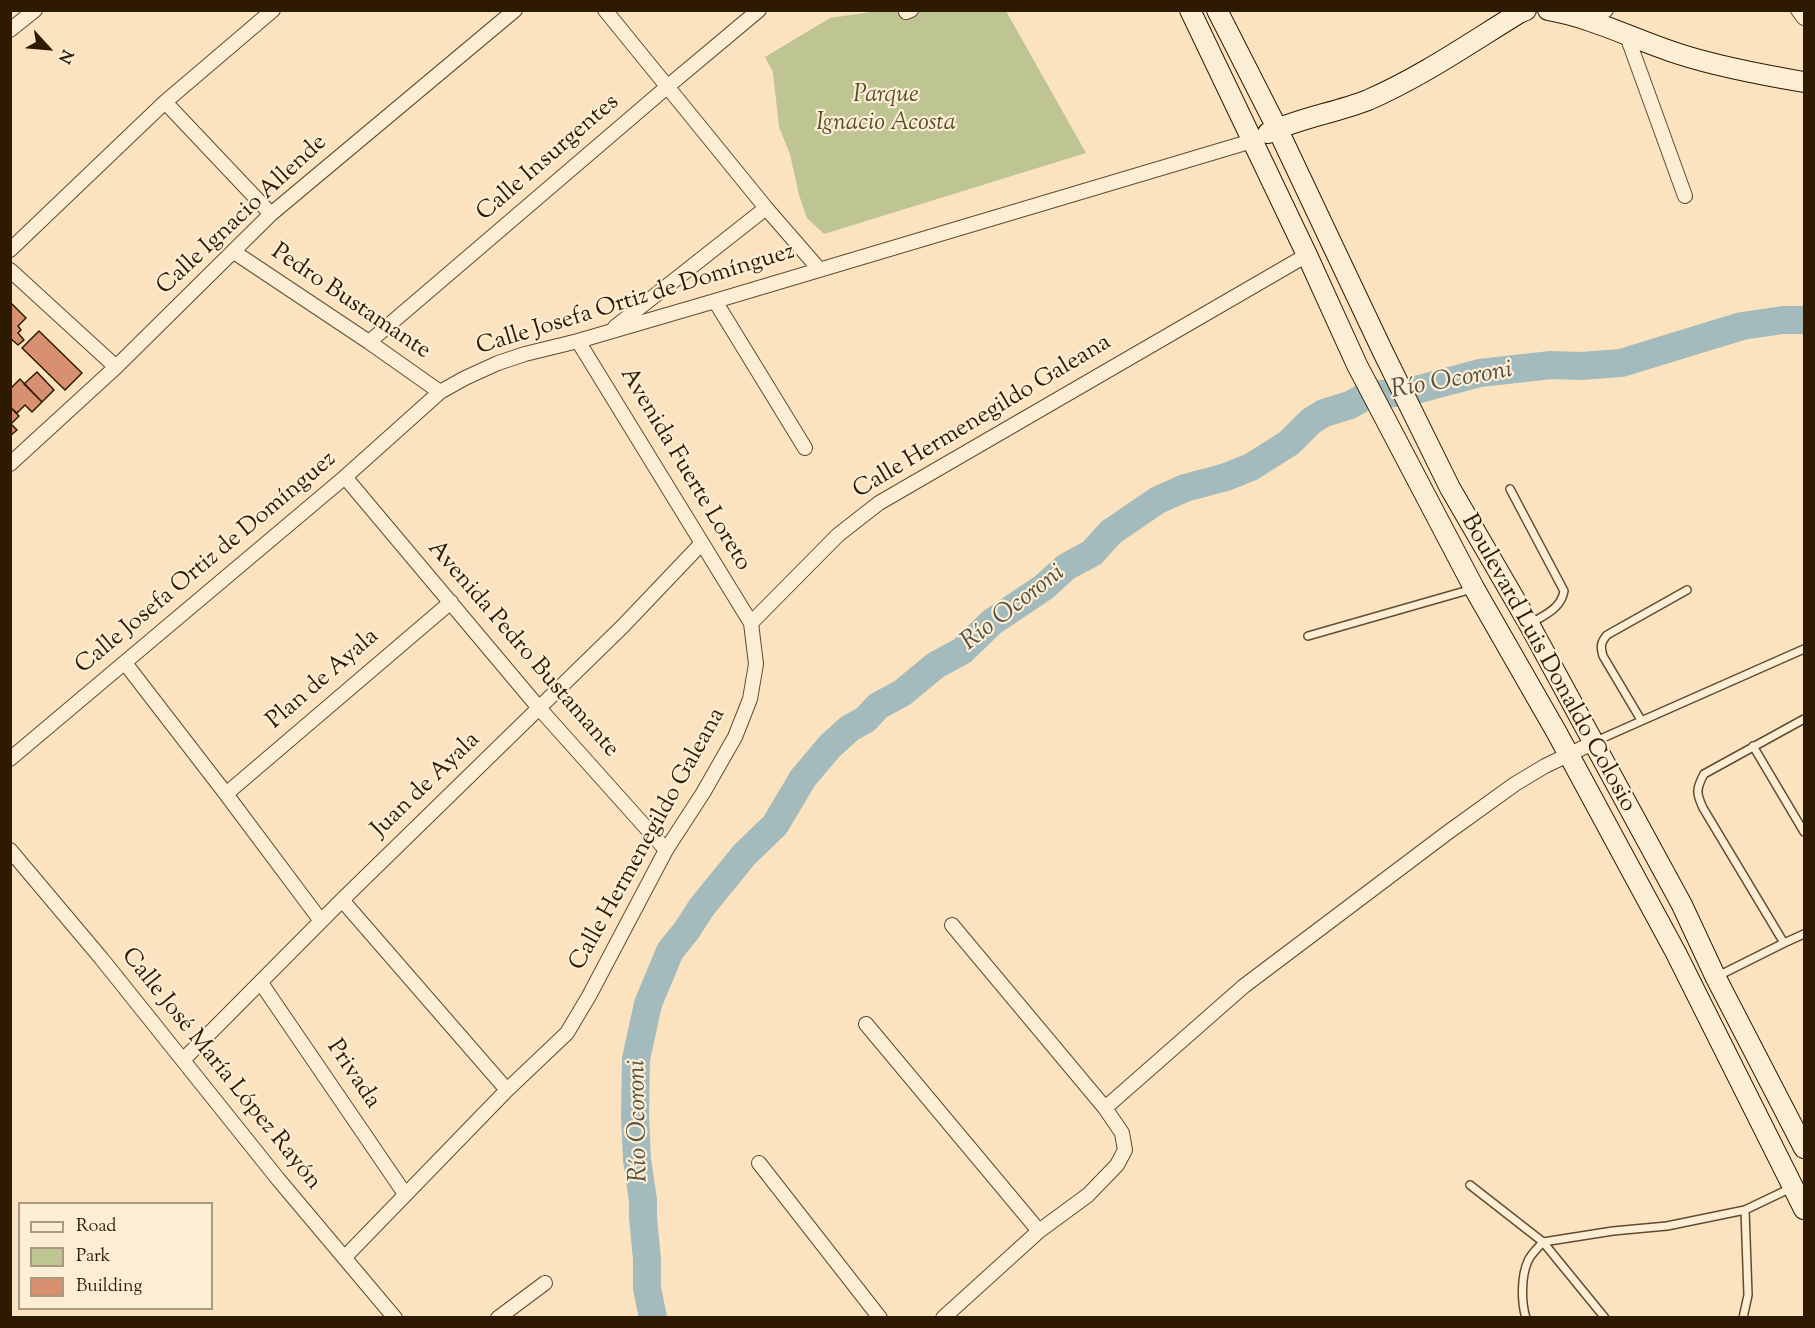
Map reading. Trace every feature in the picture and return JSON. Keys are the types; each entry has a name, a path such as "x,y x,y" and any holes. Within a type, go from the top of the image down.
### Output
{"main road":[{"name":"Boulevard Luis Donaldo Colosio","path":"1190,10 1357,365 1474,588 1568,754 1676,953 1804,1209"},
{"name":"Boulevard Luis Donaldo Colosio","path":"1217,10 1277,128 1450,488 1529,624 1682,905 1716,978 1804,1148"},
{"path":"1252,141 1277,128 1345,109 1401,85 1526,10"},
{"path":"1551,11 1600,16 1627,36 1681,55 1804,82"}],"street":[{"path":"10,30 35,10"},
{"path":"10,250 165,102 273,10"},
{"name":"Calle Ignacio Allende","path":"10,464 116,368 271,214 514,10"},
{"path":"605,10 766,208 819,269"},
{"name":"Calle Insurgentes","path":"369,342 759,10"},
{"path":"1798,10 1804,18"},
{"path":"1627,36 1685,196"},
{"path":"165,102 271,214"},
{"name":"Calle Josefa Ortiz de Domínguez","path":"10,759 345,477 440,392 498,363 715,301 1252,141"},
{"path":"609,332 766,208"},
{"name":"Pedro Bustamante","path":"234,252 440,392"},
{"name":"Calle Hermenegildo Galeana","path":"345,1257 507,1090 567,1033 666,850 703,793 735,737 750,699 756,664 751,623 838,535 879,503 1307,255"},
{"path":"10,270 116,368"},
{"path":"715,301 805,448"},
{"name":"Avenida Fuerte Loreto","path":"578,341 751,623"},
{"name":"Avenida Pedro Bustamante","path":"345,477 539,708 666,850"},
{"name":"Juan de Ayala","path":"183,1060 342,900 623,626 702,543"},
{"name":"Plan de Ayala","path":"226,794 451,602"},
{"path":"125,663 321,921"},
{"path":"1105,1108 1244,986 1455,826 1545,765 1593,743"},
{"name":"Calle José María López Rayón","path":"10,850 101,958 278,1179 395,1317"},
{"path":"342,900 507,1090"},
{"path":"944,1317 1039,1231 1096,1187 1117,1166 1125,1150 1122,1133 1105,1108 952,925"},
{"name":"Privada","path":"261,982 405,1194"},
{"path":"866,1024 1039,1231"},
{"path":"759,1163 880,1317"},
{"path":"498,1317 545,1283"}],"lane":[{"path":"1509,489 1564,591 1563,599 1558,605 1529,624"},
{"path":"1308,636 1474,588"},
{"path":"1641,720 1603,656 1600,648 1602,641 1607,635 1687,590"},
{"path":"1593,743 1804,649"},
{"path":"1784,943 1697,794 1704,774 1804,719"},
{"path":"1754,746 1804,832"},
{"path":"1716,978 1804,934"},
{"path":"1470,1185 1543,1242 1605,1317"},
{"path":"1526,1317 1522,1287 1528,1261 1543,1242 1613,1231 1667,1226 1745,1210 1793,1187"},
{"path":"1743,1317 1748,1295 1745,1210"}],"green space":[{"name":"Parque Ignacio Acosta","path":"885,10 1006,11 1086,153 824,234 807,218 799,195 790,154 779,127 773,72 765,57 830,18"}],"building":[{"path":"10,302 26,318 18,326 21,330 18,333 24,340 18,345 10,338"},
{"path":"39,331 82,373 65,390 22,348"},
{"path":"37,372 54,390 42,402 24,384"},
{"path":"20,379 42,402 32,412 25,405 17,413 10,407 10,389"},
{"path":"10,407 19,416 11,424 17,430 10,436"}],"waterway":[{"name":"Río Ocoroni","path":"653,1318 647,1288 643,1200 637,1160 635,1116 636,1059 648,1004 670,951 701,908 744,855 775,825 803,778 830,746 850,728 865,720 878,706 902,693 936,665 962,651 992,622 1044,587 1066,567 1092,553 1111,532 1158,500 1185,488 1226,477 1251,467 1289,443 1311,421 1324,413 1350,405 1368,395 1408,392 1480,373 1551,365 1581,366 1621,363 1742,326 1783,320 1804,320"}]}
